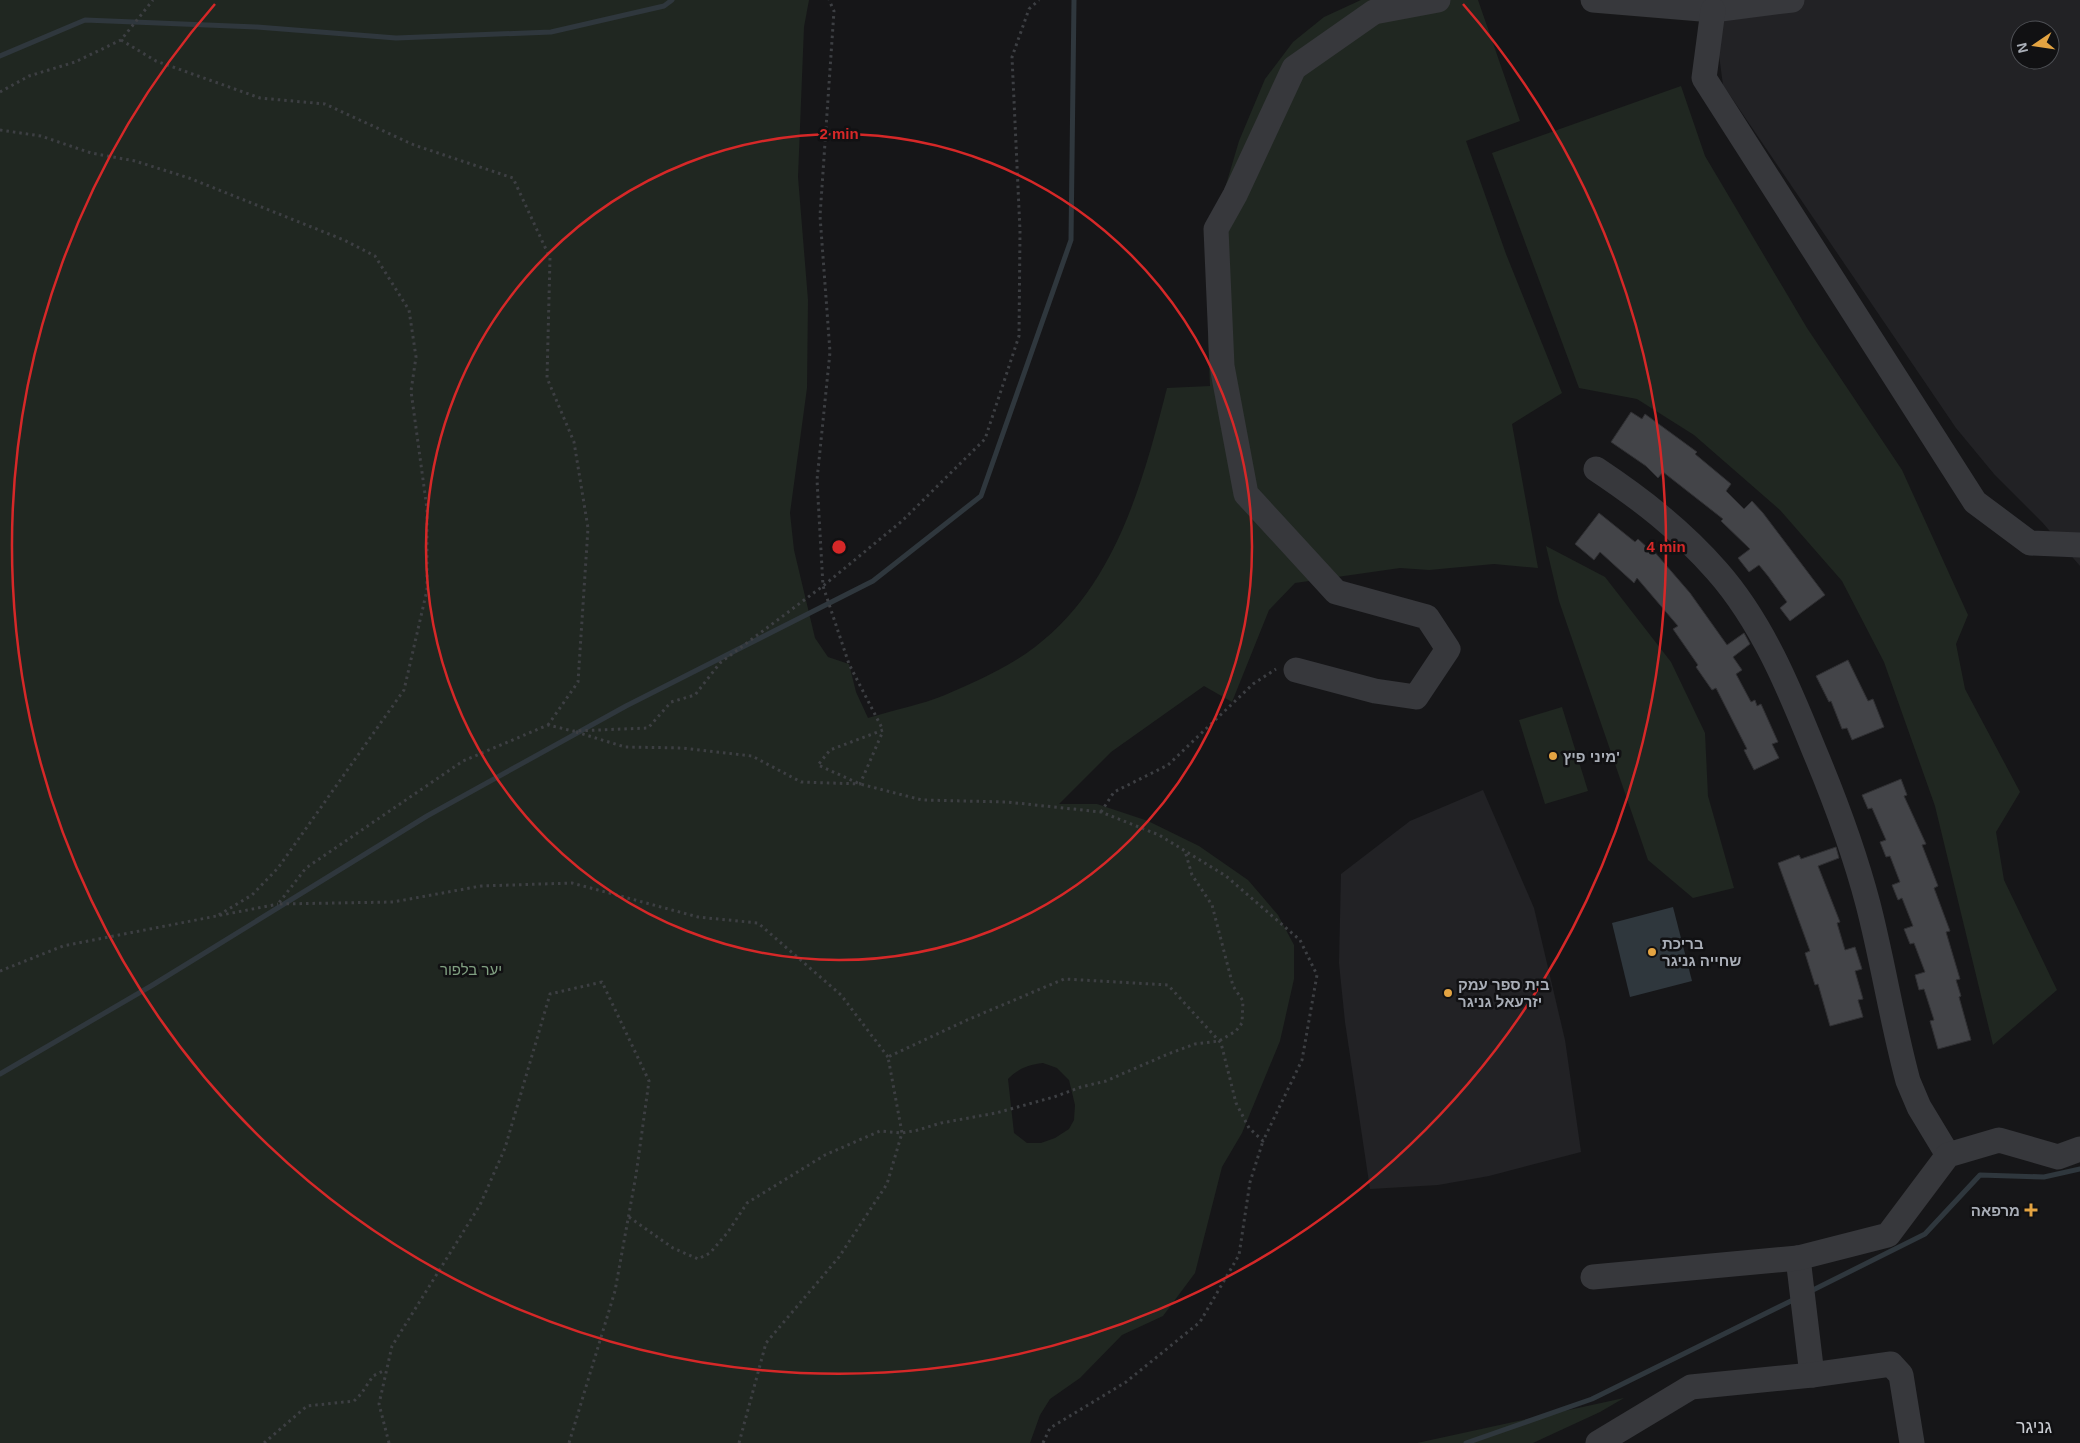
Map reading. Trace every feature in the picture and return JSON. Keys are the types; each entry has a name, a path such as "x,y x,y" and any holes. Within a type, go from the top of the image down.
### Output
{"street":[{"path":"1296,670 1375,691 1416,697 1448,649 1427,617 1336,592 1246,494 1222,366 1216,230 1235,194 1294,68 1374,12 1438,0"},
{"path":"1593,0 1712,10 1792,0"},
{"path":"1712,10 1704,78 1975,502 2030,543 2080,545"},
{"path":"1596,469 1644,501 1684,536 1718,572 1749,616 1772,655 1796,704 1849,842 1868,902 1908,1081 1919,1107 1948,1155"},
{"path":"1593,1277 1798,1258 1888,1235 1948,1155 2000,1140 2058,1157 2080,1149"},
{"path":"1798,1258 1812,1376"},
{"path":"1598,1443 1692,1387 1812,1376 1891,1364 1900,1375 1912,1443"}],"path":[{"path":"0,92 29,76 75,62 121,40 153,0"},
{"path":"829,0 834,11 820,216 830,352 817,480 823,586 849,664 883,730"},
{"path":"573,731 648,728 671,702 695,695 720,663 823,586 902,521 985,439 1019,336 1020,231 1012,57 1029,9 1040,0"},
{"path":"121,40 156,61 260,98 325,104 414,145 513,178 550,258 547,378 574,442 588,528 578,682 548,725 463,761 306,868 278,904"},
{"path":"0,130 41,136 91,153 153,166 189,178 344,240 375,256 409,310 416,357 411,391 427,509 427,581 404,690 278,868 252,895 217,916"},
{"path":"1101,812 1114,792 1168,765 1253,684 1277,668 1296,670"},
{"path":"548,725 625,748 683,748 752,756 801,782 860,784"},
{"path":"883,730 830,750 818,765 860,784 922,800 1007,802 1101,812 1159,835 1226,876 1300,940 1317,975 1302,1060 1263,1141 1250,1182 1239,1255 1200,1322 1126,1382 1050,1428 1043,1443"},
{"path":"860,784 883,730"},
{"path":"629,1217 673,1248 698,1259 710,1253 728,1232 747,1203 825,1155 880,1132 902,1133 996,1113 1054,1097 1081,1086 1106,1081 1195,1044 1220,1041 1236,1031 1242,1023 1243,1001 1233,986 1212,905 1192,875 1185,851"},
{"path":"0,971 63,946 278,904 393,902 481,886 572,883 698,917 758,923 841,995 888,1056 902,1133 887,1184 838,1258 766,1343 739,1443"},
{"path":"888,1056 1064,979 1168,986 1220,1041 1236,1103 1249,1128 1263,1141"},
{"path":"389,1443 379,1404 385,1370 392,1346 480,1205 505,1148 550,994 602,982 649,1081 629,1217 615,1291 569,1443"},
{"path":"264,1443 307,1406 354,1401 373,1376 385,1370"}],"shaded area":[{"path":"1793,0 2080,0 2080,566 2042,522 1994,474 1956,428 1723,85 1713,10"},
{"name":"בית ספר עמק יזרעאל גניגר","path":"1483,790 1534,908 1565,1040 1581,1152 1489,1176 1438,1185 1370,1189 1345,1022 1339,963 1341,874 1410,821"},
{"name":"בריכת שחייה גניגר","path":"1673,907 1692,981 1630,997 1612,923"}],"green space":[{"name":"יער בלפור","path":"0,0 809,0 804,27 798,177 808,300 807,388 790,513 794,550 815,638 828,657 849,664 856,692 868,718 945,695 992,674 1025,654 1063,622 1086,594 1106,563 1136,495 1148,459 1167,388 1210,386 1208,342 1210,274 1220,205 1239,141 1265,79 1293,42 1324,17 1361,0 1478,0 1520,121 1466,141 1506,254 1562,393 1512,424 1538,568 1494,564 1429,570 1400,568 1295,583 1269,610 1232,702 1204,686 1111,752 1059,804 1097,804 1148,821 1199,846 1248,880 1278,915 1294,945 1294,979 1280,1041 1242,1133 1222,1167 1195,1273 1163,1316 1122,1335 1080,1378 1050,1399 1040,1415 1030,1443 0,1443","holes":["1043,1063 1057,1068 1069,1080 1075,1105 1074,1120 1069,1129 1055,1138 1041,1143 1027,1143 1014,1133 1008,1079 1020,1070 1033,1065"]},
{"path":"1681,86 1705,156 1807,328 1902,470 1968,615 1956,644 1965,689 2020,792 1996,832 2004,880 2057,990 1993,1045 1935,806 1884,662 1842,581 1780,510 1694,435 1637,399 1579,388 1492,153"},
{"path":"1546,546 1605,577 1671,662 1705,733 1708,796 1734,888 1693,898 1648,860 1559,601"},
{"name":"מיני פיץ'","path":"1562,707 1588,791 1545,804 1519,720"},
{"path":"1624,1398 1600,1412 1533,1443 1417,1443"}],"building":[{"path":"1631,412 1642,419 1645,414 1697,452 1695,454 1731,484 1726,491 1744,509 1752,501 1825,595 1790,621 1780,608 1787,602 1759,565 1749,572 1738,558 1750,549 1721,521 1723,519 1663,472 1658,478 1646,466 1611,442"},
{"path":"1599,513 1635,542 1638,539 1650,550 1652,549 1690,593 1727,645 1744,633 1750,644 1733,657 1742,670 1736,674 1751,702 1755,700 1757,706 1761,704 1778,742 1772,744 1779,758 1754,770 1744,750 1747,749 1716,688 1712,690 1696,667 1698,665 1673,629 1678,626 1637,578 1634,583 1600,552 1594,560 1575,544"},
{"path":"1848,660 1868,701 1873,699 1884,727 1852,740 1847,728 1842,729 1831,701 1829,702 1816,676"},
{"path":"1901,779 1907,795 1904,796 1926,844 1922,845 1938,886 1934,888 1950,931 1946,932 1960,979 1956,980 1961,996 1959,997 1971,1040 1938,1049 1930,1021 1934,1020 1924,989 1919,990 1915,975 1925,972 1914,943 1910,944 1904,929 1913,926 1902,898 1898,900 1892,885 1900,882 1890,856 1886,857 1880,842 1886,840 1872,808 1868,809 1862,795"},
{"path":"1836,847 1839,858 1818,866 1840,922 1837,923 1845,950 1855,947 1862,969 1855,971 1863,999 1858,1000 1863,1017 1830,1026 1818,984 1815,985 1805,953 1810,951 1778,863 1799,855 1801,859"}],"waterway":[{"path":"0,56 85,20 257,27 396,38 551,32 664,6 672,0"},
{"path":"0,1074 151,986 427,816 626,706 873,581 981,496 1071,240 1074,0"},
{"path":"1809,1292 1925,1234 1980,1175 2044,1177 2080,1169"},
{"path":"1466,1443 1592,1399 1795,1299"}],"place":[{"name":"מיני פיץ'","path":"1553,756"},
{"name":"בריכת שחייה גניגר","path":"1652,952"},
{"name":"בית ספר עמק יזרעאל גניגר","path":"1448,993"},
{"name":"מרפאה","path":"2031,1210"}],"district":[{"name":"גניגר","path":"2034,1427"}]}
